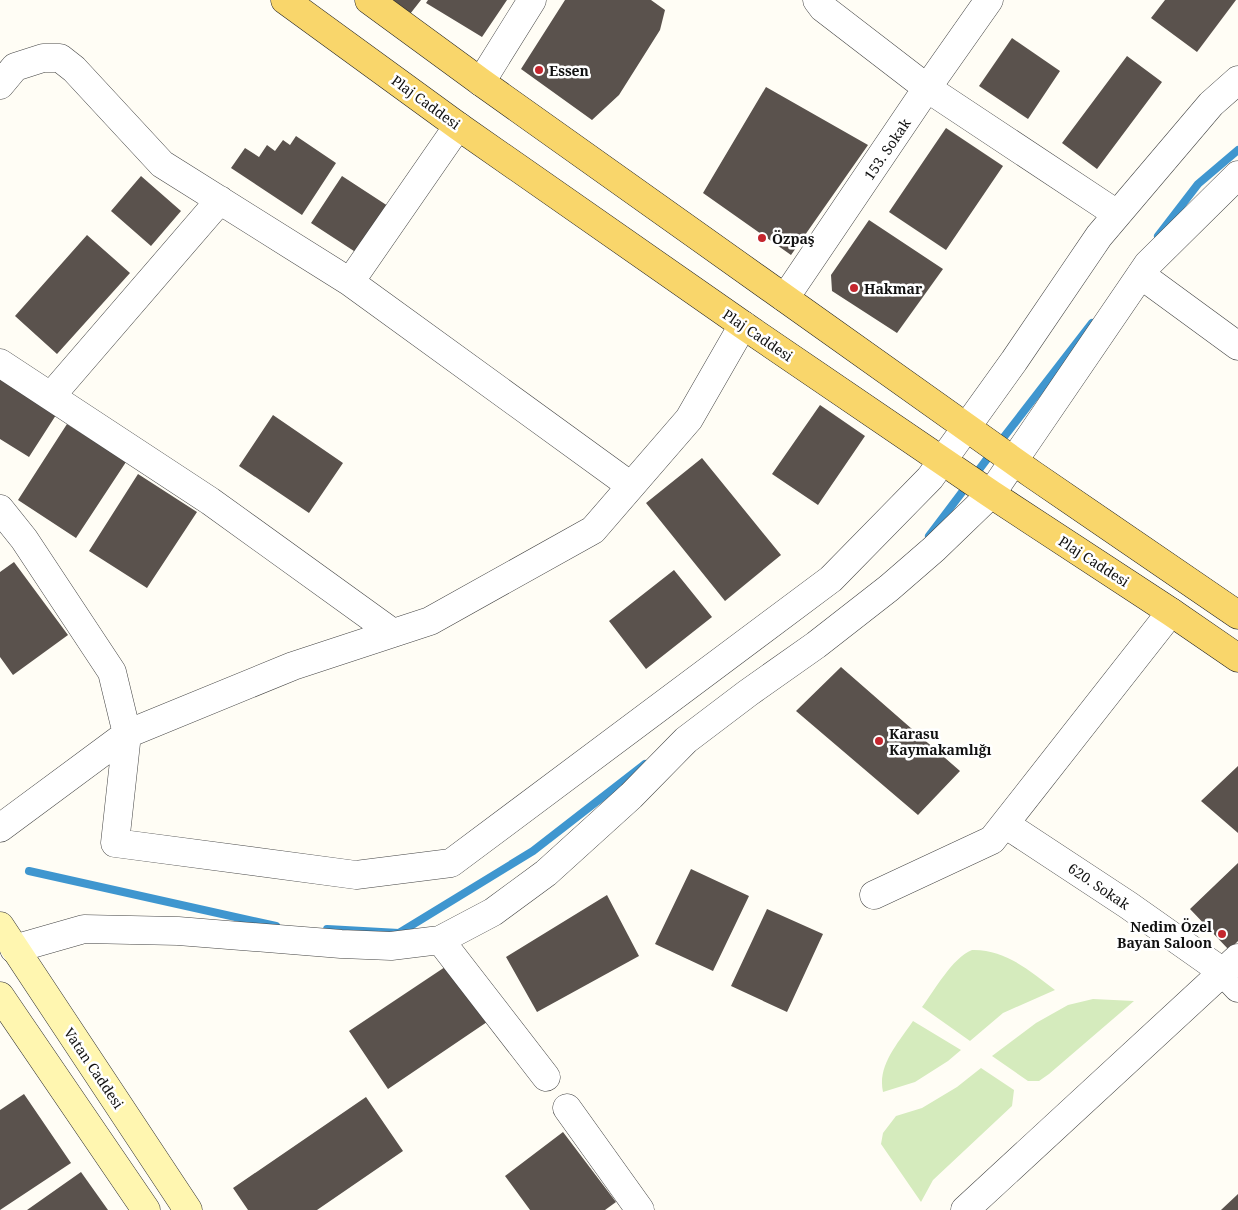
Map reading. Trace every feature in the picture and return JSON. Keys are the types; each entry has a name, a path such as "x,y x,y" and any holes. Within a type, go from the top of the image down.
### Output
{"main road":[{"name":"Plaj Caddesi","path":"285,0 458,126 743,325 991,494 1172,612 1238,658"},
{"path":"370,0 481,82 1014,462 1238,615"},
{"name":"Vatan Caddesi","path":"7,938 188,1210"},
{"path":"0,996 146,1210"}],"street":[{"path":"481,82 532,0"},
{"path":"818,0 823,8 927,88 1117,214"},
{"name":"153. Sokak","path":"785,298 989,0"},
{"path":"0,85 15,67 43,58 60,58 74,69 162,164 350,282 631,486"},
{"path":"0,509 24,539 112,672 127,734 114,843 356,875 451,863 831,579 930,478 1099,236 1211,104 1238,80"},
{"path":"350,282 458,126"},
{"path":"7,938 84,929 178,931 381,946 440,940 493,912 546,873 631,796 686,740 816,645 889,588 934,549 991,494 1148,264 1238,175"},
{"path":"51,396 220,200"},
{"path":"1141,275 1238,346"},
{"path":"0,828 127,734 293,666 430,620 593,530 689,419 743,325"},
{"path":"0,363 210,501 393,633"},
{"path":"874,895 992,840 1172,612"},
{"name":"620. Sokak","path":"1005,824 1233,973"},
{"path":"440,940 546,1077"},
{"path":"966,1210 1233,973"},
{"path":"567,1108 640,1210"}],"green space":[{"path":"972,950 995,953 1006,957 1055,990 1003,1013 970,1041 922,1007 951,967"},
{"path":"1093,999 1134,1001 1039,1081 1028,1081 992,1056 1036,1023 1068,1005"},
{"path":"913,1021 961,1050 948,1061 915,1082 883,1092 883,1072 886,1063"},
{"path":"981,1068 1014,1090 1012,1106 933,1180 921,1202 881,1144 883,1133 896,1116 922,1108 957,1087"}],"building":[{"path":"391,0 421,0 410,14"},
{"path":"428,0 507,0 482,37 426,3"},
{"path":"565,0 651,0 665,10 660,30 619,95 592,120 521,69"},
{"path":"1165,0 1236,0 1197,52 1151,18"},
{"path":"1012,38 1060,71 1028,119 979,86"},
{"path":"1127,56 1162,82 1097,169 1062,143"},
{"path":"766,87 868,145 791,255 703,193"},
{"path":"946,128 1003,166 946,250 889,212"},
{"path":"296,136 336,163 302,215 231,168 245,148 259,157 267,145 275,151 283,140 290,145"},
{"path":"141,176 181,211 151,246 111,211"},
{"path":"342,176 388,206 357,253 311,223"},
{"path":"869,220 943,269 897,333 832,291 831,275"},
{"path":"87,235 130,273 57,354 15,316"},
{"path":"0,379 56,415 29,457 0,439"},
{"path":"820,405 865,436 818,505 772,474"},
{"path":"273,415 343,463 309,513 239,466"},
{"path":"67,424 126,462 76,538 18,500"},
{"path":"702,458 781,555 725,601 646,503"},
{"path":"138,474 197,512 147,588 89,551"},
{"path":"14,562 68,635 13,675 0,657 0,572"},
{"path":"674,570 712,617 646,669 609,621"},
{"name":"Karasu Kaymakamlığı","path":"841,667 960,771 918,815 796,711"},
{"path":"1238,766 1238,833 1201,801"},
{"path":"1238,863 1238,941 1229,950 1190,909"},
{"path":"691,869 749,896 713,971 655,944"},
{"path":"607,895 639,956 537,1012 506,957"},
{"path":"767,909 823,934 787,1012 731,986"},
{"path":"448,965 487,1022 388,1089 349,1031"},
{"path":"24,1094 71,1163 0,1210 0,1110"},
{"path":"366,1097 403,1151 317,1210 248,1210 233,1188"},
{"path":"563,1132 616,1202 605,1210 530,1210 505,1176"},
{"path":"81,1172 108,1210 27,1210"},
{"path":"1238,1194 1238,1210 1221,1210"}],"waterway":[{"path":"1158,236 1198,184 1238,150"},
{"path":"929,536 1092,323"},
{"path":"327,929 399,933 533,851 645,764"},
{"path":"29,871 276,926"}],"place":[{"name":"Essen","path":"539,70"},
{"name":"Özpaş","path":"762,238"},
{"name":"Hakmar","path":"854,288"},
{"name":"Karasu Kaymakamlığı","path":"879,741"},
{"name":"Nedim Özel Bayan Saloon","path":"1222,934"}]}
